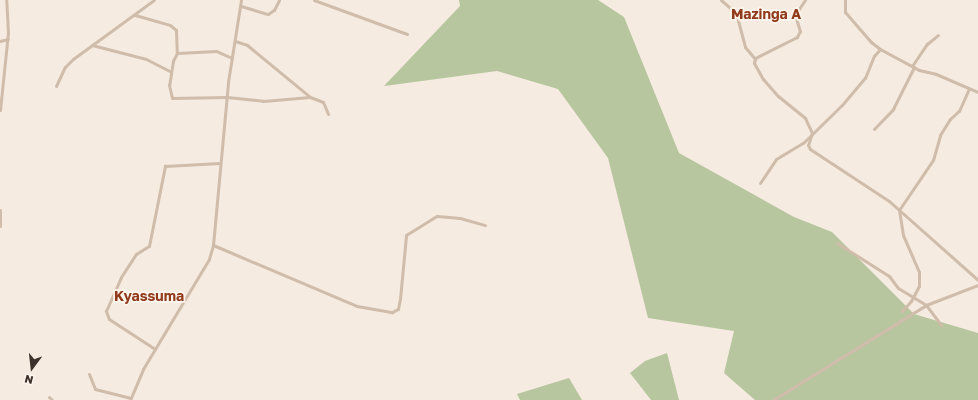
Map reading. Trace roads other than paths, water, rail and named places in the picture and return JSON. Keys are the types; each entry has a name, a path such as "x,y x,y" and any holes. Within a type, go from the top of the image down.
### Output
{"street":[{"path":"0,110 8,39 6,0"},
{"path":"56,86 65,67 92,45 154,0"},
{"path":"89,374 93,388 130,399 155,349 209,259 213,245 227,97 241,0"},
{"path":"240,6 268,14 274,10 279,0"},
{"path":"314,0 407,34"},
{"path":"721,0 736,13 745,47 755,59 754,63 764,79 778,96 801,113 812,133 809,143 810,148 900,210 978,280"},
{"path":"755,59 762,53 783,46 797,37 800,31 795,15 805,0"},
{"path":"845,0 844,12 871,42 880,49 913,66 978,92"},
{"path":"135,15 170,25 176,30 177,53 168,85 172,98 227,97 263,101 310,97"},
{"path":"874,129 893,109 913,66 927,44 938,35"},
{"path":"0,41 8,39"},
{"path":"235,41 247,45 310,97 323,102 328,114"},
{"path":"92,45 146,59 171,72"},
{"path":"760,183 776,159 803,143 812,133 823,125 865,78 874,56 880,49"},
{"path":"177,53 216,51 232,58"},
{"path":"902,311 913,297 919,286 919,272 903,235 900,210 933,160 940,135 950,119 959,111 969,89"},
{"path":"155,349 109,319 106,311 121,277 136,254 149,246 165,166 220,164"},
{"path":"0,210 0,226"},
{"path":"213,245 357,306 392,312 398,309 400,300 405,238 408,233 437,216 460,218 484,225"},
{"path":"837,243 889,276 898,288 926,305 941,325"},
{"path":"773,400 926,305 978,285"},
{"path":"48,397 52,400"}],"district":[{"name":"Mazinga A","path":"766,14"},
{"name":"Kyassuma","path":"149,296"}]}
